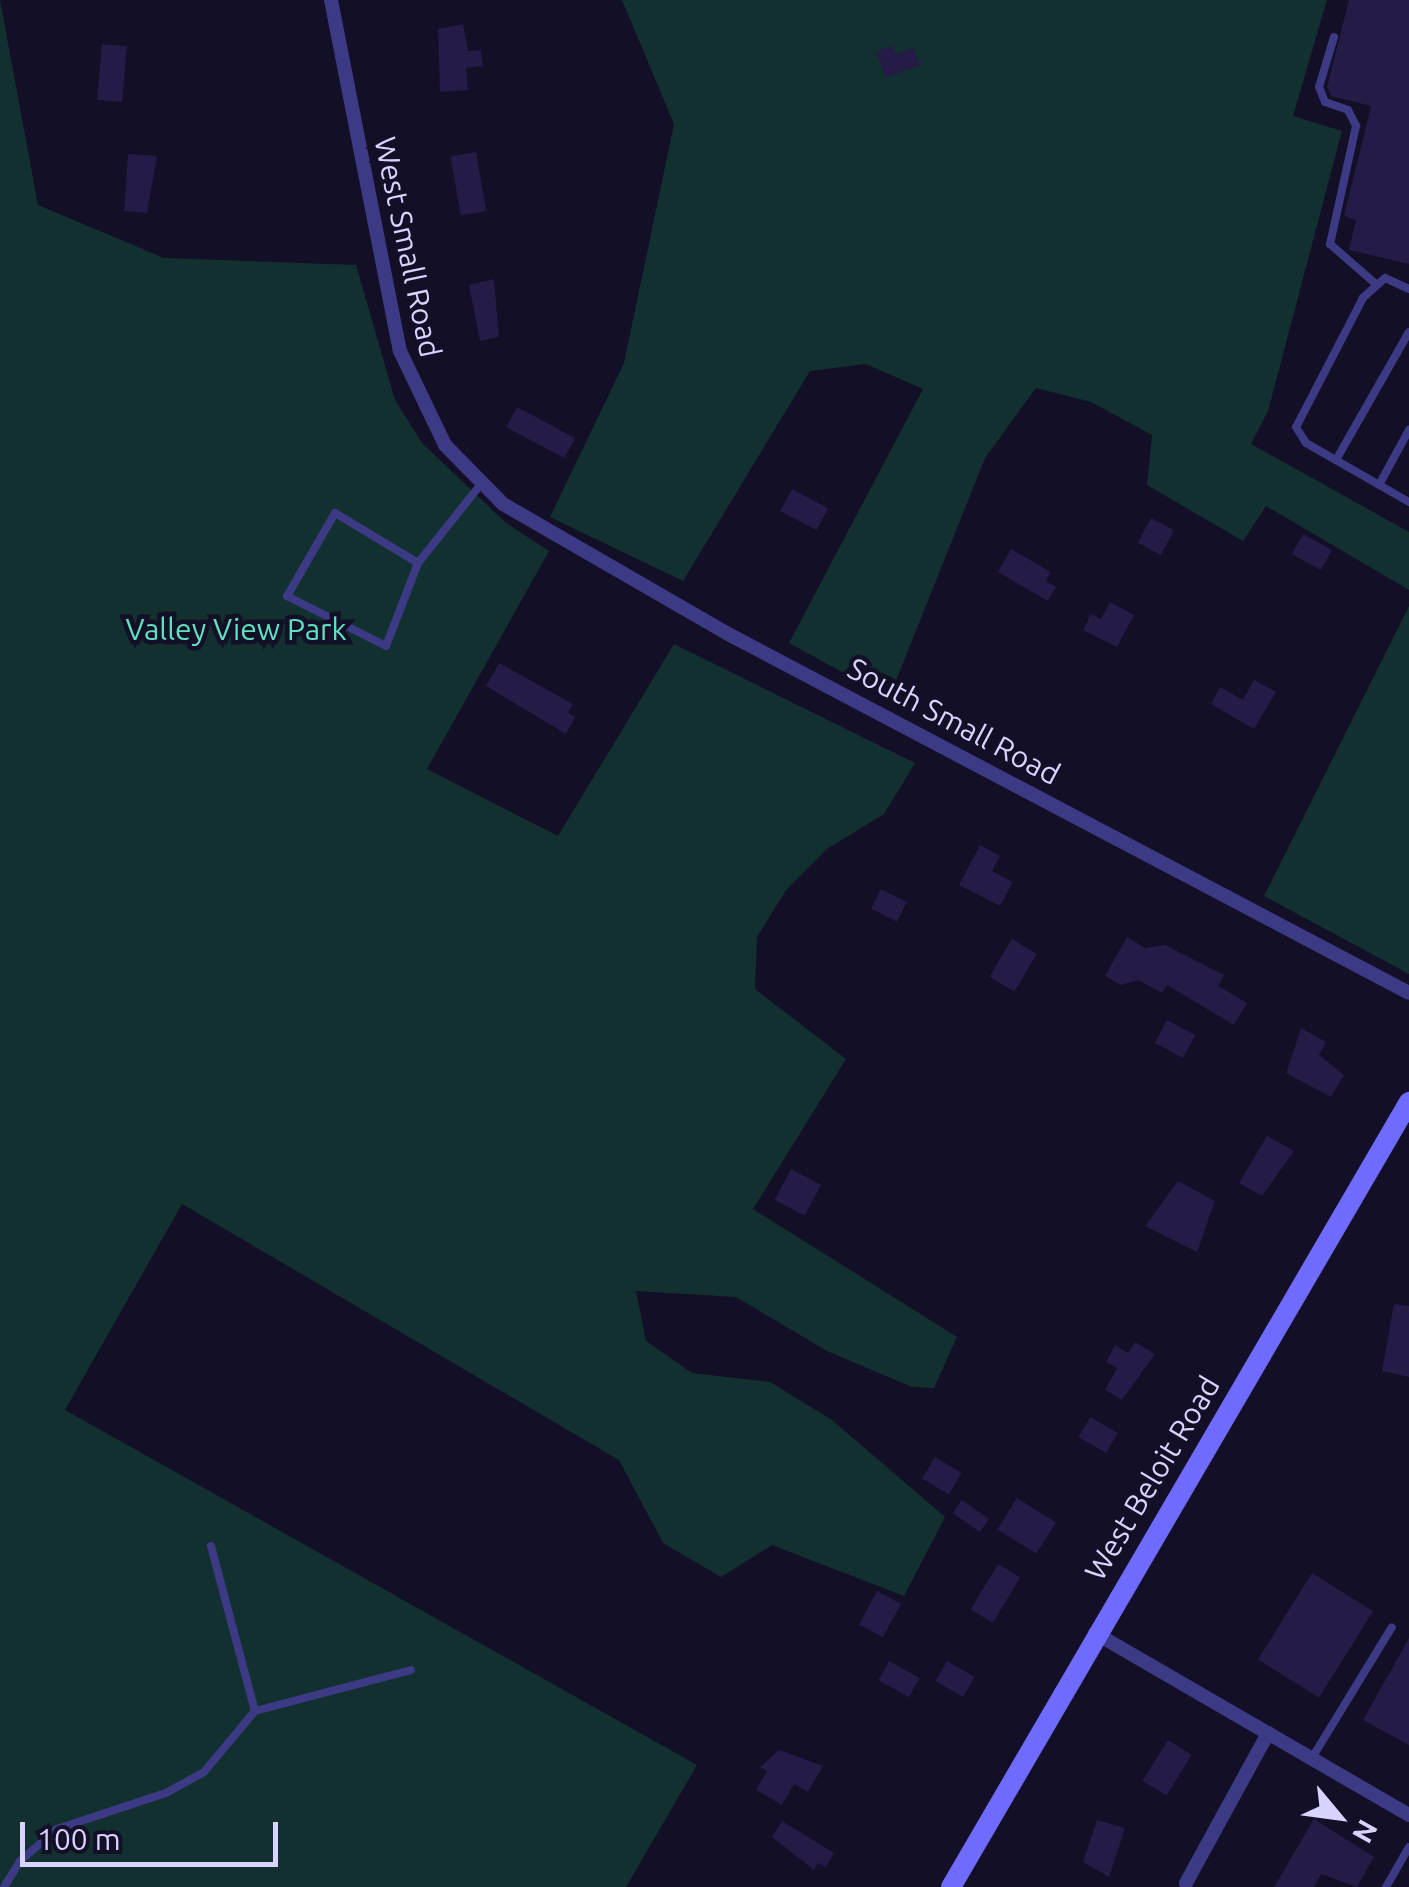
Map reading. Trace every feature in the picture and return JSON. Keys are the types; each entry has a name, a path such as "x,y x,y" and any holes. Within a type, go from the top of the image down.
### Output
{"main road":[{"name":"West Beloit Road","path":"951,1887 1095,1633 1409,1102"}],"street":[{"name":"West Small Road","path":"331,0 400,351 430,423 481,484"},
{"name":"South Small Road","path":"481,484 540,530 715,627 1409,993"},
{"path":"1095,1633 1409,1815"},
{"path":"1186,1883 1268,1732"}],"lane":[{"path":"1334,36 1319,87 1325,102 1348,110 1356,126 1330,244 1377,285"},
{"path":"1409,289 1385,278 1364,298 1296,427 1306,443 1409,502"},
{"path":"1336,460 1409,332"},
{"path":"1379,485 1409,430"},
{"path":"418,563 335,513 287,596 386,646 418,563 481,484"},
{"path":"211,1546 255,1711"},
{"path":"1312,1758 1392,1627"},
{"path":"4,1887 20,1861 57,1829 166,1793 204,1772 255,1711 411,1670"},
{"path":"1386,1887 1409,1848"}],"green space":[{"name":"Valley View Park","path":"0,0 38,205 164,258 356,265 395,400 422,443 506,523 549,551 427,769 558,836 674,644 915,763 884,814 827,849 786,890 757,937 755,989 846,1059 753,1209 957,1337 934,1388 912,1387 827,1351 736,1297 636,1291 646,1341 692,1373 770,1382 832,1420 945,1517 904,1596 772,1545 721,1577 663,1543 619,1460 182,1204 65,1410 697,1765 626,1887 0,1887"},
{"path":"622,0 1327,0 1293,116 1342,131 1268,411 1251,444 1409,532 1409,590 1266,506 1243,541 1147,485 1152,435 1091,402 1036,388 985,458 889,698 789,643 923,389 866,364 810,371 683,581 550,517 624,363 674,124"},
{"path":"1409,606 1409,974 1264,896"}],"building":[{"path":"1349,0 1409,0 1409,264 1349,250 1356,220 1344,216 1371,106 1331,96 1327,87"},
{"path":"463,24 468,51 481,50 483,66 466,68 468,90 440,92 438,29"},
{"path":"102,44 127,46 122,102 97,100"},
{"path":"892,45 896,55 913,48 920,65 886,78 876,52"},
{"path":"476,152 486,211 461,216 450,157"},
{"path":"128,154 157,156 147,213 124,211"},
{"path":"494,279 499,337 480,341 469,285"},
{"path":"517,407 575,438 564,458 506,427"},
{"path":"792,489 828,508 816,530 780,511"},
{"path":"1151,518 1174,530 1161,555 1138,543"},
{"path":"1303,534 1332,550 1321,570 1292,554"},
{"path":"1011,549 1051,572 1046,581 1056,587 1048,601 998,572"},
{"path":"1110,602 1134,615 1117,647 1083,630 1091,614 1101,619"},
{"path":"499,663 573,704 568,713 575,717 566,734 486,686"},
{"path":"1254,680 1276,692 1254,729 1211,704 1220,687 1243,700"},
{"path":"980,845 1000,856 992,871 1013,882 1000,906 959,885"},
{"path":"881,889 907,902 897,922 871,909"},
{"path":"1127,937 1145,948 1165,945 1224,975 1218,986 1247,1003 1234,1025 1167,985 1162,993 1138,980 1121,985 1105,976"},
{"path":"1012,939 1037,954 1014,992 989,977"},
{"path":"1167,1020 1195,1035 1183,1058 1155,1043"},
{"path":"1301,1028 1326,1042 1319,1055 1344,1075 1331,1097 1286,1073"},
{"path":"1267,1136 1294,1151 1262,1196 1239,1183"},
{"path":"791,1169 821,1185 805,1216 775,1200"},
{"path":"1178,1181 1215,1201 1197,1252 1145,1226"},
{"path":"1394,1304 1409,1306 1409,1377 1382,1371"},
{"path":"1135,1342 1155,1354 1122,1400 1105,1390 1117,1368 1106,1362 1115,1345 1128,1353"},
{"path":"1090,1417 1118,1433 1106,1453 1078,1437"},
{"path":"935,1457 962,1473 949,1494 922,1478"},
{"path":"1017,1498 1056,1522 1036,1554 997,1529"},
{"path":"962,1500 989,1519 980,1532 953,1513"},
{"path":"998,1564 1020,1577 993,1623 971,1609"},
{"path":"1312,1573 1373,1611 1319,1698 1258,1660"},
{"path":"877,1591 901,1604 883,1637 859,1625"},
{"path":"1409,1638 1409,1745 1363,1720"},
{"path":"889,1661 920,1678 909,1697 878,1680"},
{"path":"947,1661 975,1677 963,1697 936,1681"},
{"path":"1168,1740 1192,1755 1166,1796 1143,1781"},
{"path":"779,1750 823,1766 808,1792 794,1784 782,1805 756,1790 767,1771 760,1767"},
{"path":"1314,1819 1374,1857 1357,1887 1321,1874 1314,1887 1274,1887"},
{"path":"1097,1820 1125,1828 1109,1877 1083,1862"},
{"path":"782,1821 834,1853 826,1867 818,1863 814,1870 772,1837"}]}
